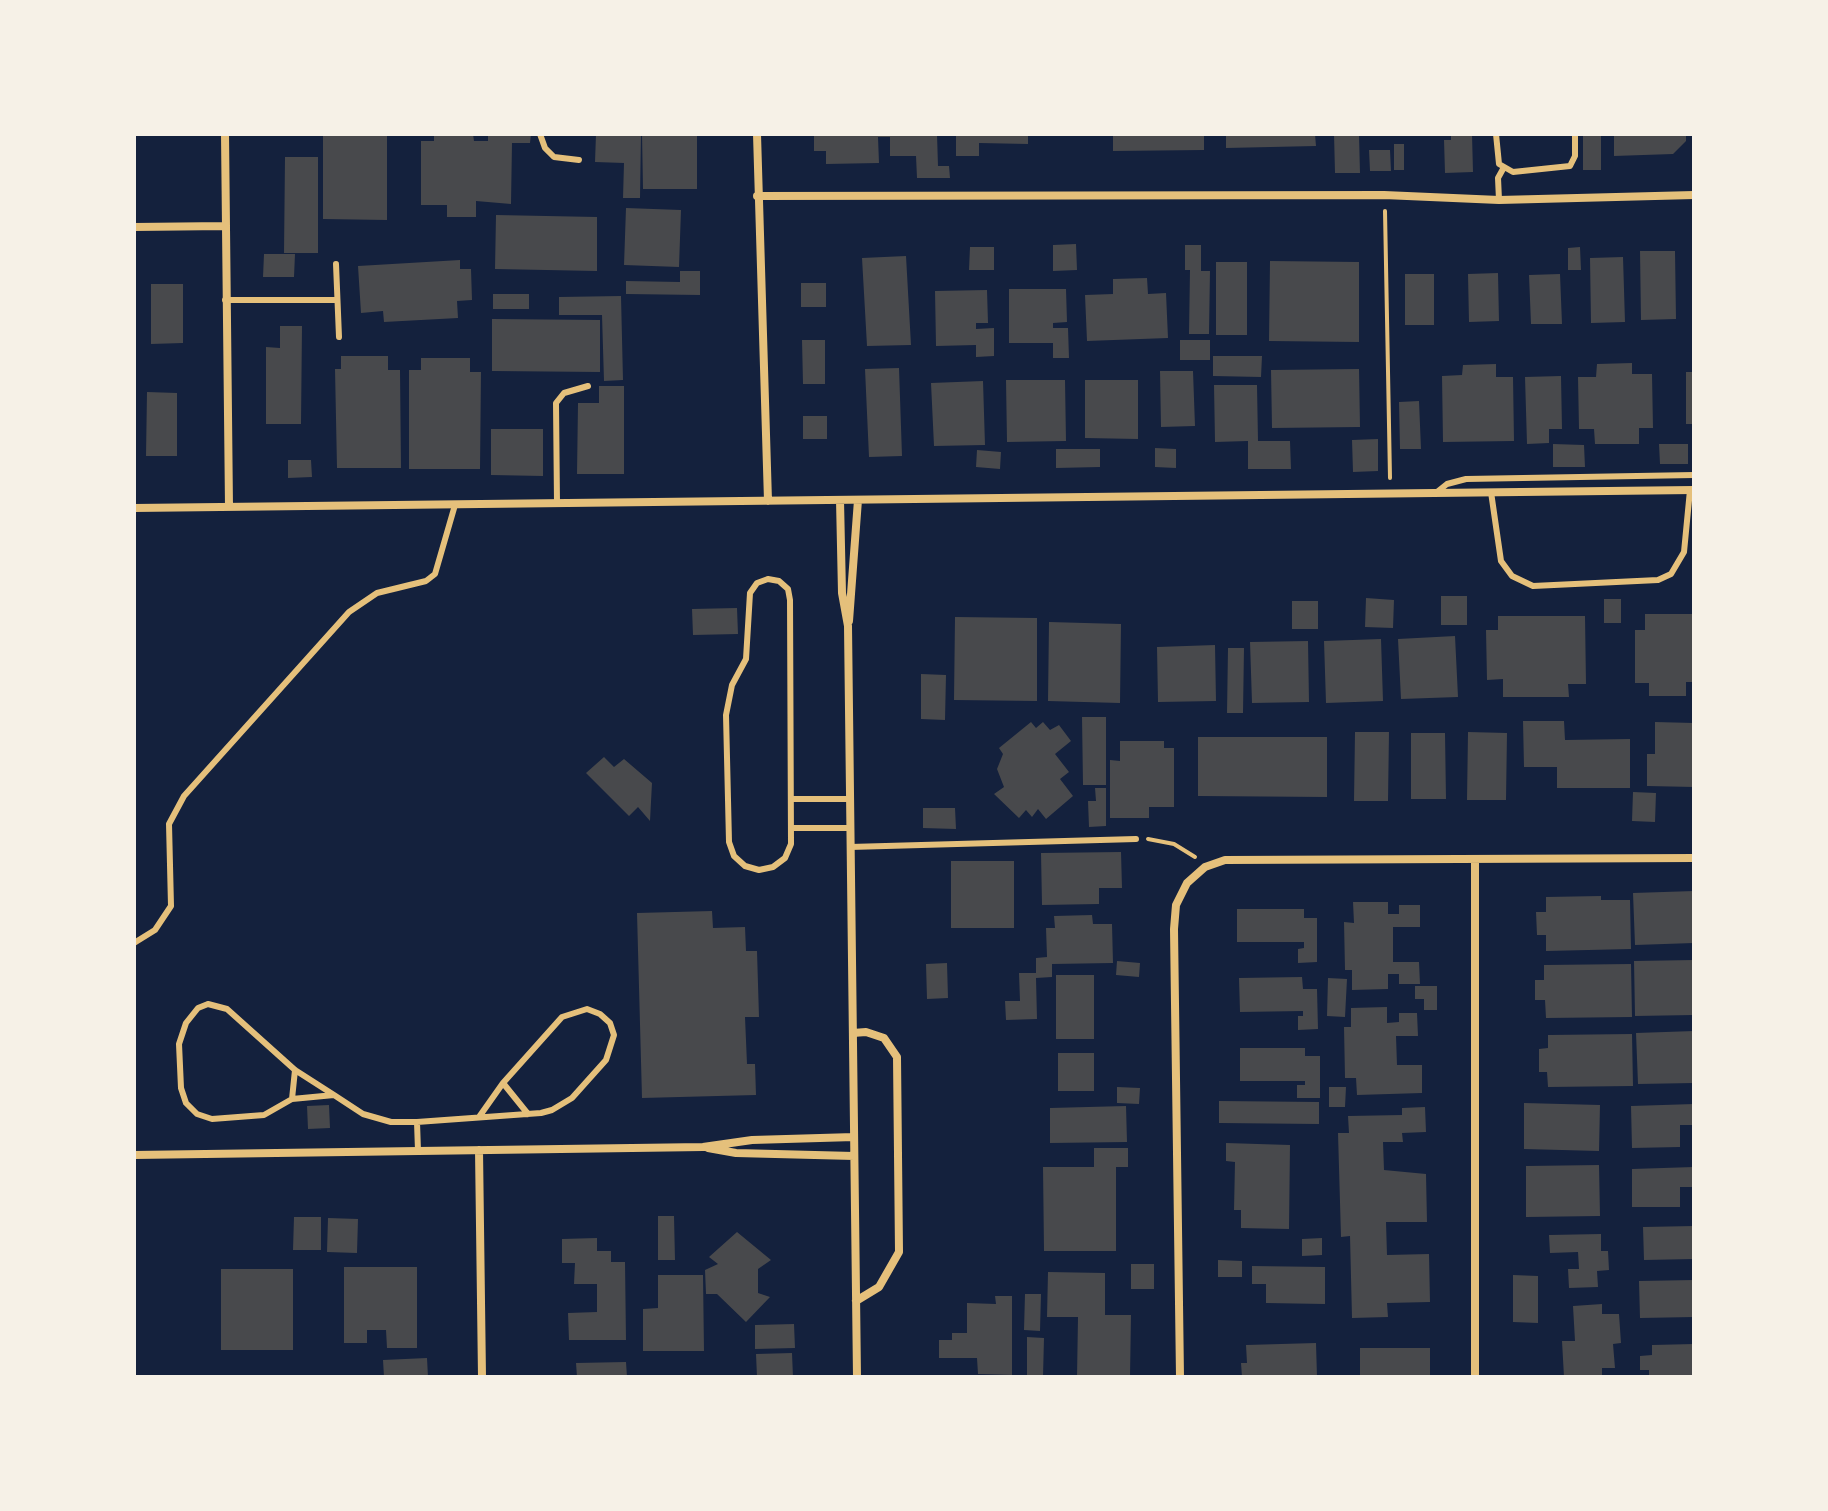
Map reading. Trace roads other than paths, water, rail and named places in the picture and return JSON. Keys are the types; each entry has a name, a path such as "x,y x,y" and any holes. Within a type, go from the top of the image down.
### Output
{"street":[{"path":"225,134 229,507"},
{"path":"757,134 768,501"},
{"path":"757,196 1384,195 1499,200 1694,195"},
{"path":"134,227 225,226"},
{"path":"134,508 1692,490"},
{"path":"840,500 841,585 848,626 857,1377"},
{"path":"848,626 854,593 858,500"},
{"path":"1180,1377 1174,929 1176,905 1187,883 1205,867 1225,860 1694,858"},
{"path":"1475,859 1475,1377"},
{"path":"853,1033 876,1033 891,1045 897,1057 899,1252 895,1265 879,1287 856,1301"},
{"path":"134,1155 703,1147 744,1140 854,1137"},
{"path":"703,1147 736,1153 854,1156"},
{"path":"479,1150 482,1377"}],"lane":[{"path":"540,134 545,148 554,157 579,160"},
{"path":"1496,134 1497,159 1503,169 1513,172 1565,169 1574,162 1575,134"},
{"path":"1499,200 1498,178 1503,169"},
{"path":"336,264 339,337"},
{"path":"225,300 337,300"},
{"path":"557,503 556,403 564,393 588,386"},
{"path":"1437,493 1447,484 1466,479 1694,475"},
{"path":"1491,492 1501,561 1512,576 1533,586 1658,580 1671,574 1684,552 1692,490"},
{"path":"134,943 155,930 171,906 169,824 184,796 355,606 377,593 426,581 435,574 455,505"},
{"path":"768,579 779,581 788,589 790,600 791,799 791,844 785,858 773,867 759,870 745,866 734,856 729,842 726,715 732,685 746,659 750,593 757,583 768,579"},
{"path":"791,799 850,799"},
{"path":"791,828 850,828"},
{"path":"850,847 1136,839"},
{"path":"334,1095 292,1099 264,1115 212,1119 197,1114 186,1103 181,1088 181,1033 198,1008 218,1005 295,1070 334,1095 377,1119 417,1122 528,1114 552,1110 572,1098 612,1049 614,1035 610,1023 600,1014 587,1009 562,1017 503,1083 479,1117"},
{"path":"292,1099 295,1070"},
{"path":"503,1083 528,1114"},
{"path":"417,1122 418,1151"}]}
